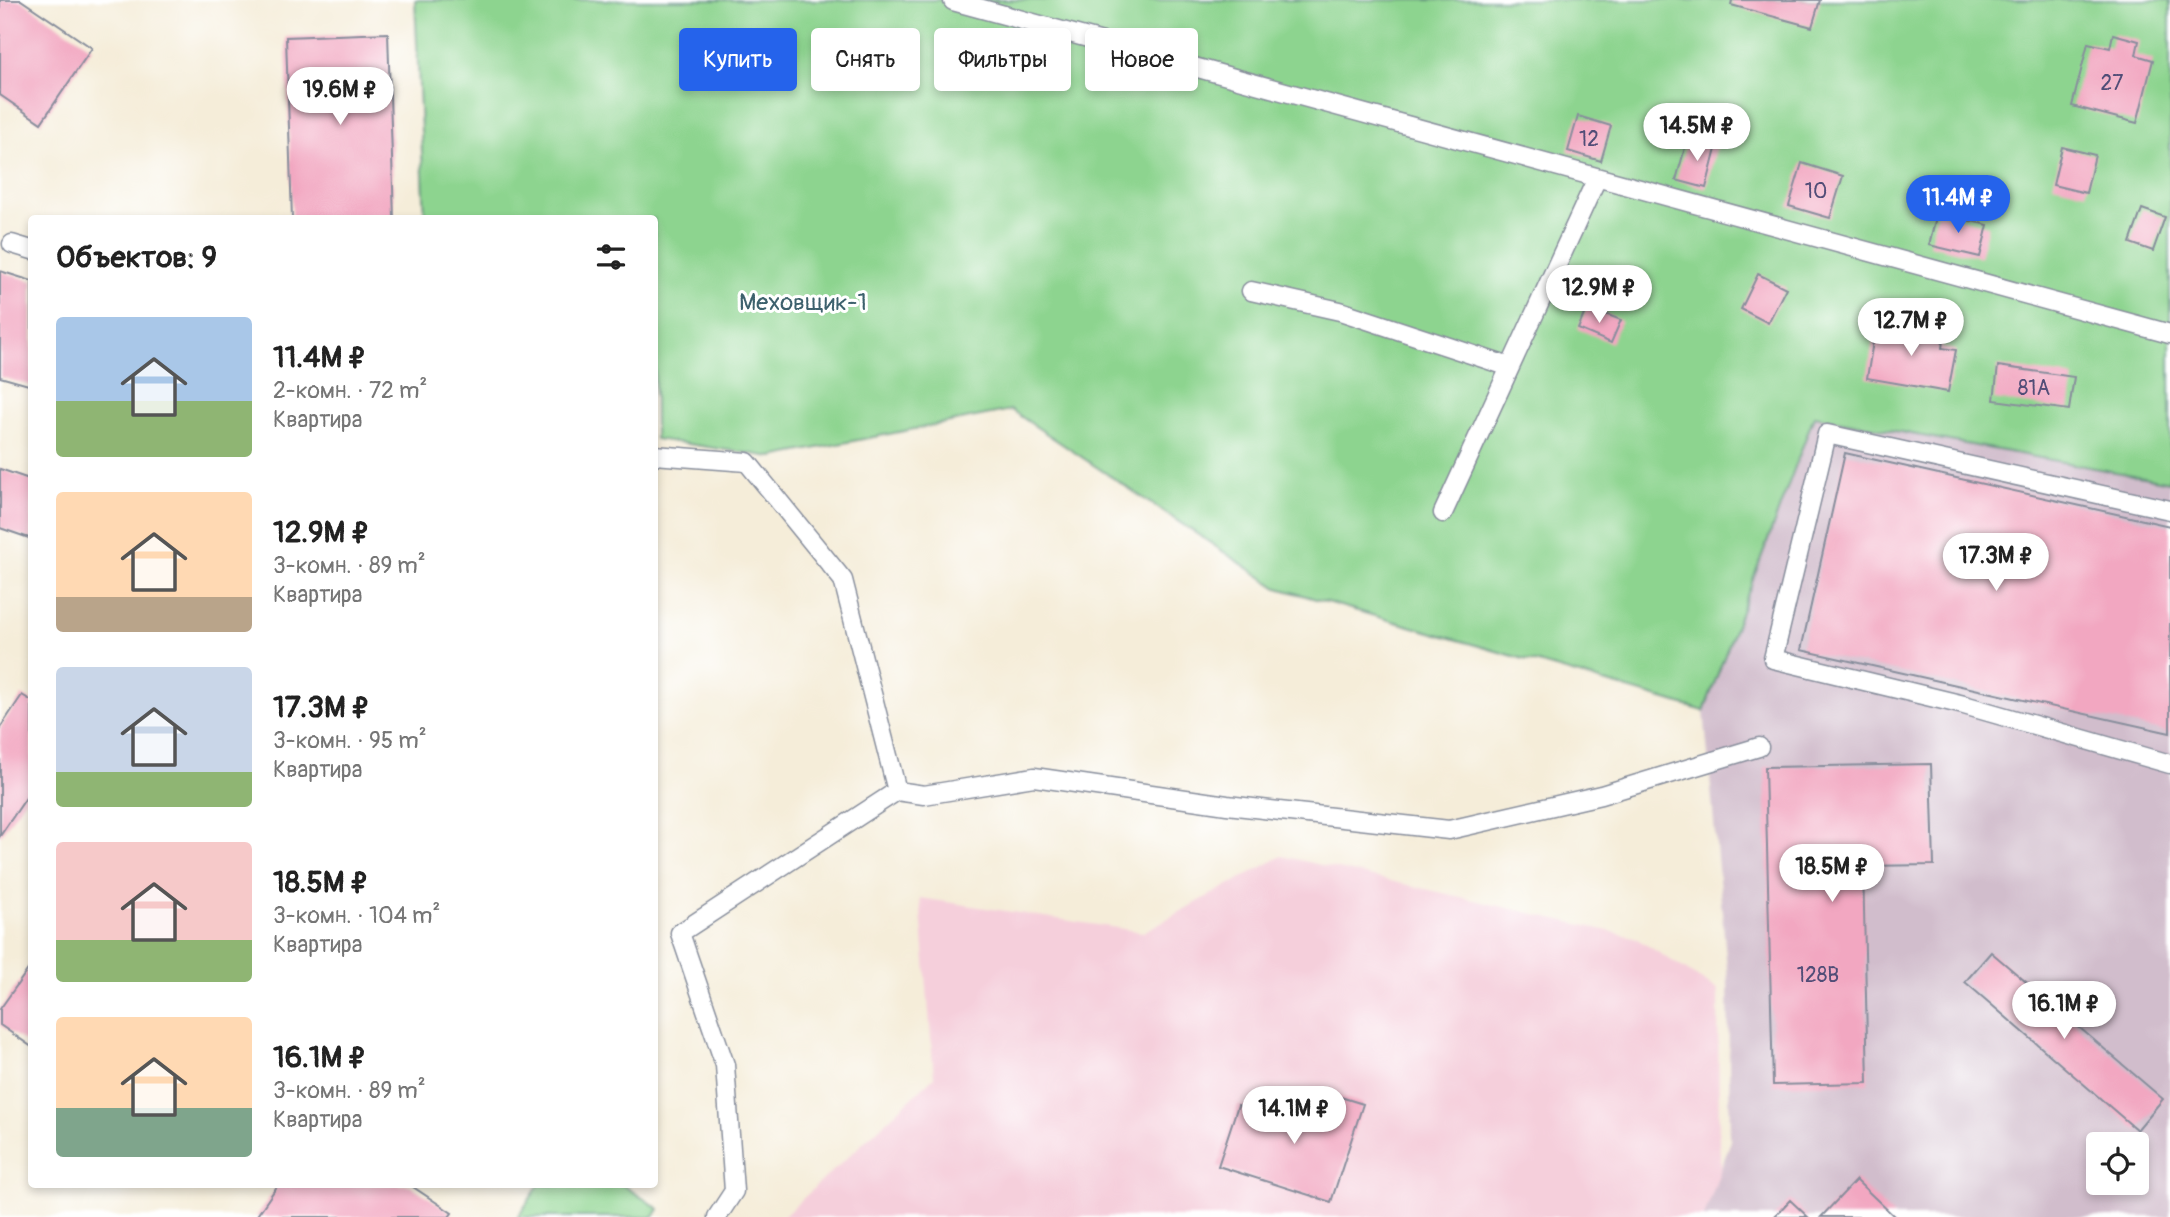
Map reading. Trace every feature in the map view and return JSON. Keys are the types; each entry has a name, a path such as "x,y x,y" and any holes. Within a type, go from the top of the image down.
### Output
{"lane":[{"path":"953,1 2170,334"},
{"path":"1443,513 1597,178"},
{"path":"12,244 28,249"},
{"path":"1251,291 1340,311 1510,367"},
{"path":"2170,510 1827,434 1773,659 1964,705 2170,764"},
{"path":"658,455 747,462 843,580 897,790"},
{"path":"717,1217 734,1191 725,1065 680,933 897,790 924,795 1034,776 1227,805 1449,830 1601,795 1759,747"}],"shaded area":[{"path":"1814,416 2170,482 2170,1217 1704,1217 1730,1143 1728,979 1704,711"},
{"path":"1282,856 1634,937 1718,990 1719,1144 1725,1201 1717,1217 783,1217 934,1077 920,898 1143,932"}],"green space":[{"name":"Меховщик-1","path":"415,0 2170,0 2170,482 1814,416 1704,711 1278,588 1011,410 772,457 658,439 658,215 425,215"},
{"path":"537,1188 628,1188 659,1209 654,1217 518,1217"}],"building":[{"path":"0,0 21,0 92,48 41,123 0,95"},
{"path":"1732,0 1820,0 1812,27 1731,5"},
{"path":"388,33 394,215 292,215 286,37"},
{"path":"2113,34 2139,41 2136,55 2153,60 2137,123 2072,106 2088,43 2110,48"},
{"path":"1578,116 1611,126 1601,161 1568,151"},
{"path":"1688,137 1717,145 1706,188 1676,180"},
{"path":"2062,147 2095,155 2086,193 2053,185"},
{"path":"1802,163 1843,176 1830,218 1789,206"},
{"path":"2142,209 2165,217 2153,251 2130,243"},
{"path":"1937,213 1988,225 1980,257 1929,245"},
{"path":"0,271 28,280 28,385 0,377"},
{"path":"1758,274 1786,288 1768,323 1741,309"},
{"path":"1587,307 1621,320 1611,343 1578,329"},
{"path":"1876,323 1944,335 1942,348 1956,350 1948,392 1867,378"},
{"path":"1998,366 2074,377 2069,410 1994,400"},
{"path":"1845,453 2170,526 2170,733 1801,650"},
{"path":"0,469 28,479 28,538 0,528"},
{"path":"22,695 28,699 28,795 0,836 0,728"},
{"path":"1931,764 1934,865 1863,866 1868,1083 1773,1085 1765,767"},
{"path":"1991,952 2163,1099 2137,1130 1965,982"},
{"path":"28,970 28,1044 0,1025 0,1009"},
{"path":"1318,1090 1363,1104 1331,1202 1218,1166 1238,1105 1306,1127"},
{"path":"1856,1180 1895,1217 1821,1217"},
{"path":"276,1188 414,1188 452,1213 449,1217 256,1217"},
{"path":"1790,1200 1808,1217 1774,1217"}]}
